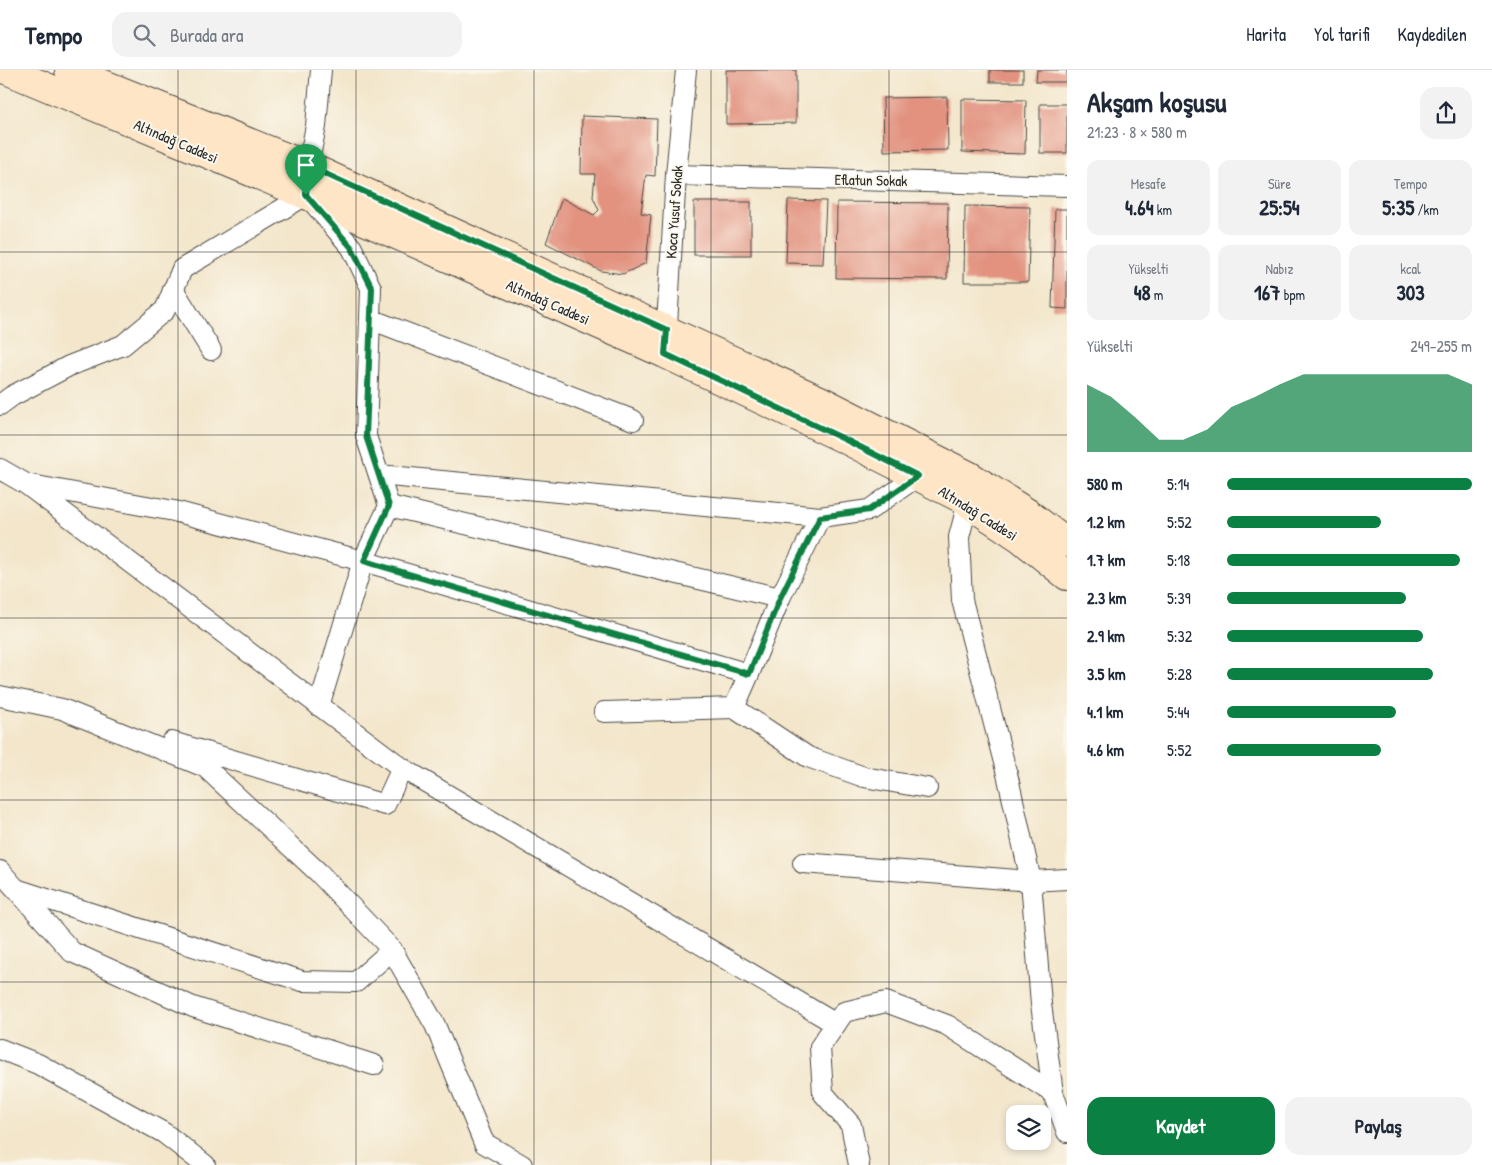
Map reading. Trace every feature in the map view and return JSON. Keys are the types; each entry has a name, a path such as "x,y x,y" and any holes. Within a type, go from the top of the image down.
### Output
{"main road":[{"name":"Altındağ Caddesi","path":"6,70 306,195 854,417 970,476 1028,513 1063,560"},
{"name":"Altındağ Caddesi","path":"77,72 308,166 666,342 846,440 968,503 1020,538 1063,560"}],"street":[{"path":"319,706 364,561 389,506 366,436 372,288 352,248 306,195 308,166 316,126 321,70"},
{"name":"Koca Yusuf Sokak","path":"666,342 676,175 686,70"},
{"name":"Eflatun Sokak","path":"676,175 1067,186"},
{"path":"0,405 12,396 69,366 124,345 164,310 182,268 306,195"},
{"path":"173,289 211,350"},
{"path":"370,319 633,420"},
{"path":"0,469 26,484 402,768 836,1024"},
{"path":"379,475 820,517 869,510 918,476"},
{"path":"26,484 174,511 364,561 749,674"},
{"path":"968,503 959,537 962,600 1008,778 1031,881 1041,1004 1053,1093 1067,1132"},
{"path":"389,506 780,598"},
{"path":"734,708 780,598 820,517"},
{"path":"0,696 62,709 385,805 402,768"},
{"path":"604,712 734,708 808,757 864,778 927,788"},
{"path":"62,709 205,767 319,873 392,950 435,1025 484,1143 500,1165"},
{"path":"803,863 1031,881 1067,879"},
{"path":"0,871 9,887 72,952 193,1007 374,1065"},
{"path":"9,887 302,981 356,982 392,950"},
{"path":"859,1165 851,1125 823,1093 820,1047 844,1012 886,1002 947,1025 1053,1093"},
{"path":"0,1048 38,1064 164,1133 205,1165"},
{"path":"484,1143 522,1165"}],"building":[{"path":"726,70 796,70 796,123 726,124"},
{"path":"990,70 1023,70 1023,82 990,82"},
{"path":"1037,70 1067,70 1067,82 1036,82"},
{"path":"947,97 948,150 884,151 883,98"},
{"path":"962,99 1026,100 1025,154 962,152"},
{"path":"1040,104 1067,104 1067,153 1040,153"},
{"path":"582,116 657,119 655,176 646,175 641,213 651,215 646,263 623,274 601,271 546,243 562,198 594,215 599,210 593,197 595,174 581,174"},
{"path":"788,200 826,201 823,264 786,263"},
{"path":"694,202 751,202 751,255 694,255"},
{"path":"837,202 948,203 947,279 836,278"},
{"path":"965,206 1030,207 1028,282 964,282"},
{"path":"1055,209 1067,209 1067,309 1052,308"}],"route":[{"path":"308,166 667,330 665,354 918,476 869,510 820,517 780,598 749,674 364,561 389,506 366,436 372,288 352,248 306,195 308,166"}]}
